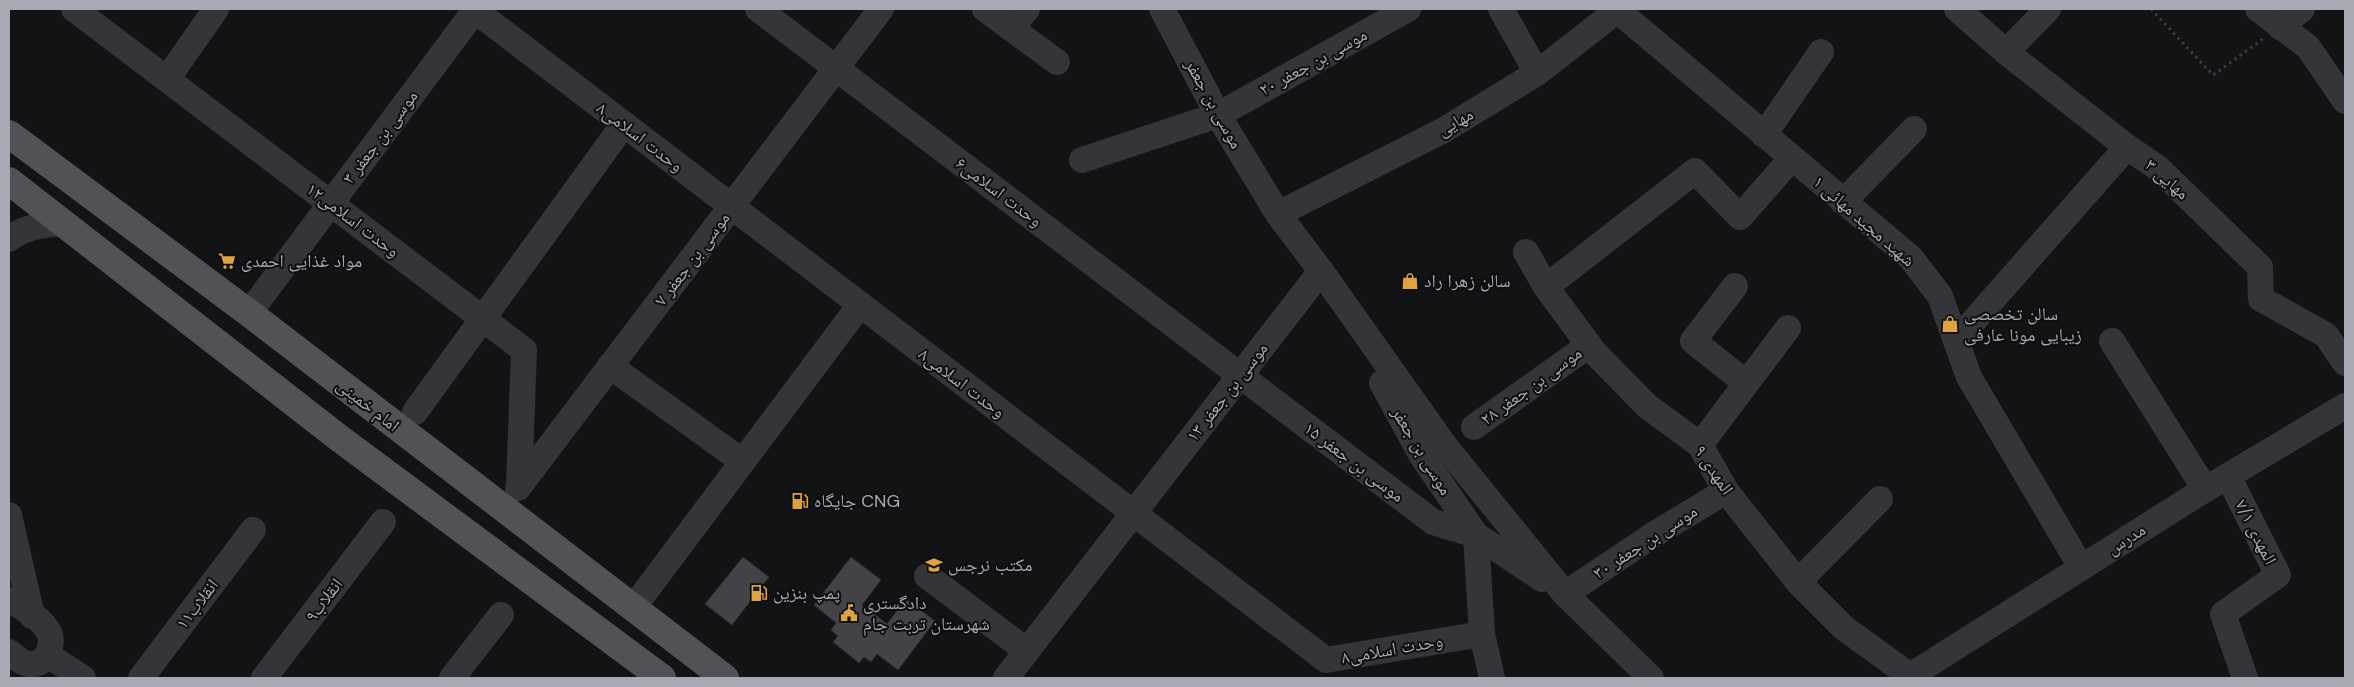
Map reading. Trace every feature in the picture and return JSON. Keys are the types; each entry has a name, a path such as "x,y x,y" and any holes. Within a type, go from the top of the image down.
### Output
{"main road":[{"name":"امام خمینی","path":"9,134 249,313 503,510 725,678"},
{"path":"9,181 339,438 662,678"},
{"path":"339,438 351,434 360,426 365,415 365,402"},
{"path":"396,480 394,467 398,455 408,448 421,446"}],"street":[{"name":"وحدت اسلامی۱۲","path":"74,9 524,350 519,485"},
{"path":"167,79 216,9"},
{"name":"وحدت اسلامی۸","path":"475,9 1326,660 1482,634"},
{"name":"موسی بن جعفر ۳","path":"249,313 475,9"},
{"name":"وحدت اسلامی۶","path":"758,9 1240,376"},
{"name":"موسی بن جعفر ۷","path":"503,510 519,485 881,9"},
{"path":"985,9 1019,18 1057,62"},
{"name":"موسی بن جعفر","path":"1162,9 1218,115 1278,214 1321,270 1445,446 1565,594 1652,678"},
{"name":"موسی بن جعفر ۲۰","path":"1082,160 1218,115 1408,9"},
{"path":"1501,9 1537,73"},
{"name":"مهایی ۳","path":"1957,9 2006,52 2127,147 2158,168 2260,267 2261,300 2326,335 2345,363"},
{"path":"2006,52 2048,9"},
{"path":"2258,9 2308,47 2345,101"},
{"path":"2280,27 2302,9"},
{"name":"مهایی","path":"1278,214 1444,130 1537,73 1618,10"},
{"name":"شهید مجید مهائی ۱","path":"1618,10 1791,159 1911,258 1940,296 1969,377 2081,567"},
{"path":"1764,135 1821,52"},
{"path":"415,412 624,124"},
{"path":"1843,202 1914,129"},
{"path":"1956,341 2127,147"},
{"path":"1546,287 1695,171 1740,216 1791,159"},
{"path":"9,238 17,232 39,225 64,224"},
{"name":"المهدی ۹","path":"1526,252 1546,287 1589,345 1647,406 1700,445 1726,491 1798,582 1844,628 1912,677"},
{"name":"موسی بن جعفر","path":"1321,270 1422,456 1476,535 1565,594"},
{"name":"موسی بن جعفر ۱۳","path":"1006,678 1321,270"},
{"path":"1735,286 1694,341 1746,383"},
{"path":"633,608 860,305"},
{"path":"1700,445 1788,328"},
{"path":"2112,341 2205,489"},
{"name":"موسی بن جعفر ۲۸","path":"1474,426 1589,345"},
{"path":"610,366 742,461"},
{"name":"موسی بن جعفر ۱۵","path":"1240,376 1433,522 1476,535"},
{"name":"مدرس","path":"1912,677 2205,489 2345,406"},
{"name":"المهدی ۷/۱","path":"2228,476 2278,576 2224,614 2245,678"},
{"name":"موسی بن جعفر ۳۰","path":"1565,594 1654,535 1726,491"},
{"path":"1798,582 1880,499"},
{"path":"9,515 32,616"},
{"name":"انقلاب۹","path":"264,678 383,522"},
{"name":"انقلاب۱۱","path":"141,678 253,530"},
{"path":"1476,535 1482,634 1492,678"},
{"path":"927,576 1028,651"},
{"path":"9,600 32,616 49,633 52,645 26,662"},
{"path":"452,678 501,615"},
{"path":"26,662 83,678"}],"path":[{"path":"2151,9 2213,75 2280,27"}],"building":[{"path":"743,557 769,577 732,625 705,604"},
{"name":"دادگستری شهرستان تربت جام","path":"851,557 881,580 862,605 887,624 906,599 935,621 898,670 877,654 871,662 864,657 859,663 833,642 838,636 831,630 836,623 814,605"}],"place":[{"name":"مواد غذایی احمدی","path":"227,261"},
{"name":"سالن زهرا راد","path":"1410,281"},
{"name":"سالن تخصصی زیبایی مونا عارفی","path":"1950,324"},
{"name":"جایگاه CNG","path":"800,501"},
{"name":"مكتب نرجس","path":"934,565"},
{"name":"پمپ بنزین","path":"759,593"},
{"name":"دادگستری شهرستان تربت جام","path":"849,613"}]}
